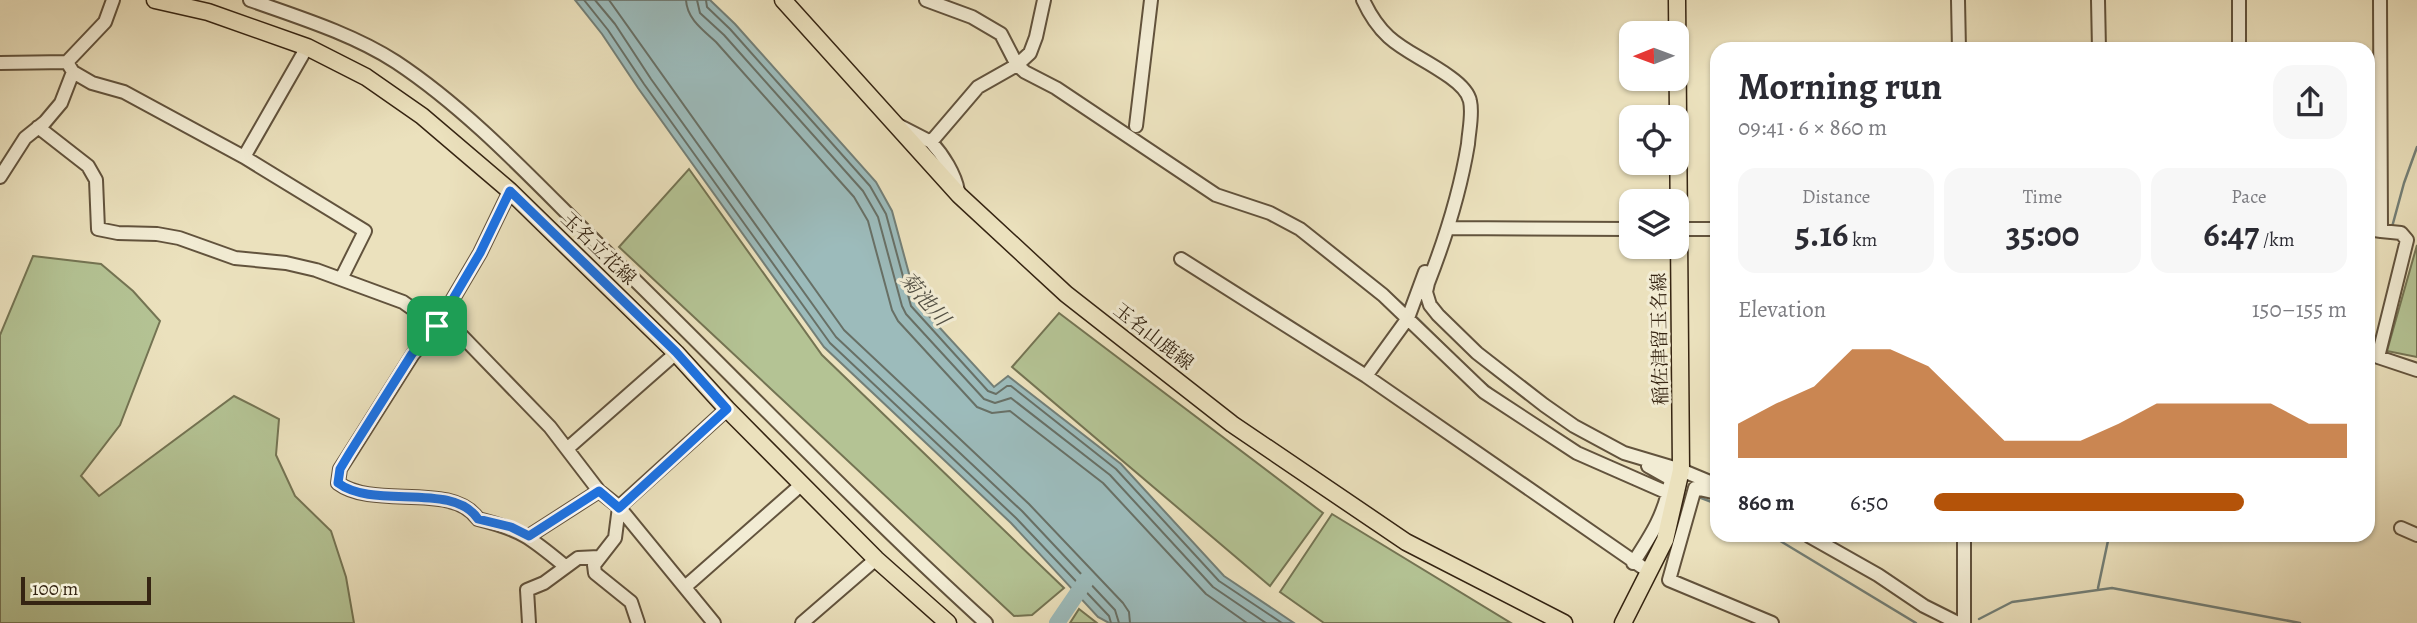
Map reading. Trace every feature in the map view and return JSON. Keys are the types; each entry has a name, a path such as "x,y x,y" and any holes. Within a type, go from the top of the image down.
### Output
{"main road":[{"name":"玉名立花線","path":"155,0 208,12 307,47 366,77 422,116 510,191 676,352 727,409 876,559 948,623"},
{"name":"玉名山鹿線","path":"783,0 959,195 1066,294 1232,424 1406,542 1564,623"},
{"name":"稲佐津留玉名線","path":"1677,0 1678,189"},
{"name":"稲佐津留玉名線","path":"1623,623 1665,540 1681,470 1678,259"}],"street":[{"path":"0,177 25,138 61,103 70,67 105,22 113,0"},
{"path":"250,0 349,38 394,61 437,92 503,151 873,516 986,623"},
{"path":"926,0 972,17 1000,34 1021,61 1216,195 1270,213 1300,229 1383,295 1410,312 1485,392 1577,453 1668,493"},
{"path":"931,142 978,87 1030,53 1044,0"},
{"path":"1136,126 1151,0"},
{"path":"1181,259 1366,376 1637,565 1662,517 1671,479 1574,426 1544,405 1477,353 1430,304 1426,292 1449,228 1465,158 1470,129 1470,99 1462,87 1448,76 1390,39 1376,26 1363,0"},
{"path":"1958,0 1959,42"},
{"path":"2098,0 2099,42"},
{"path":"2239,0 2239,42"},
{"path":"2380,0 2381,231"},
{"path":"244,157 307,47"},
{"path":"0,63 70,67 92,83 124,92 244,157 365,231 342,278"},
{"path":"892,122 931,142 939,150 956,182 959,195"},
{"path":"38,127 88,166 96,180 98,229 179,238 235,258 286,263 342,278 402,302 437,326 462,337 568,448 599,491 619,508 714,623"},
{"path":"510,191 480,253 437,326 412,354 349,454 340,469 338,483 356,492 442,499 472,510 478,519 511,527 529,536 566,567"},
{"path":"1449,228 1619,229"},
{"path":"1689,229 1710,229"},
{"path":"2375,230 2401,233 2407,240 2375,350"},
{"path":"1366,376 1410,312 1433,254 1441,250"},
{"path":"568,448 676,352"},
{"path":"2375,358 2417,370"},
{"path":"638,623 631,602 595,573 594,565 615,538 619,508 727,409"},
{"path":"1625,453 1710,482"},
{"path":"685,587 802,484"},
{"path":"1710,491 1695,488 1669,580 1772,623"},
{"path":"529,536 599,491"},
{"path":"2400,528 2417,535"},
{"path":"1820,542 1878,575 1924,606 1958,623"},
{"path":"1964,542 1964,623"},
{"path":"529,623 527,590 544,583 578,558 599,556"},
{"path":"802,623 876,559"}],"green space":[{"path":"689,169 822,355 1064,588 1032,615 1014,616 619,247"},
{"path":"2417,245 2417,357 2387,351"},
{"path":"33,256 101,264 133,291 160,321 120,425 81,476 99,496 234,396 279,419 276,455 295,496 331,531 346,577 354,623 0,623 0,335"},
{"path":"1059,313 1323,513 1270,586 1012,367"},
{"path":"1332,514 1511,623 1324,623 1280,592"},
{"path":"1079,609 1097,623 1070,623"}],"water":[{"path":"575,0 710,0 735,24 876,182 892,211 917,303 994,387 1008,376 1121,464 1224,576 1294,623 1109,623 1098,617 1011,523 824,347 602,34"}],"waterway":[{"path":"1011,41 1020,57"},
{"path":"2392,227 2417,147"},
{"path":"1273,208 1298,221"},
{"path":"1388,292 1407,308"},
{"path":"1414,315 1459,360"},
{"path":"1482,381 1496,393"},
{"path":"1696,496 1710,501"},
{"path":"1782,542 1916,623"},
{"path":"2098,588 2108,542"},
{"path":"1057,623 1087,579"},
{"path":"1979,619 2012,602 2112,588 2300,623"}],"route":[{"path":"510,191 676,352 727,409 619,508 599,491 529,536 511,527 478,519 472,510 442,499 375,495 345,488 338,483 340,469 412,354 437,326 480,253 510,191"}],"water label":[{"name":"菊池川","path":"925,299"}]}
